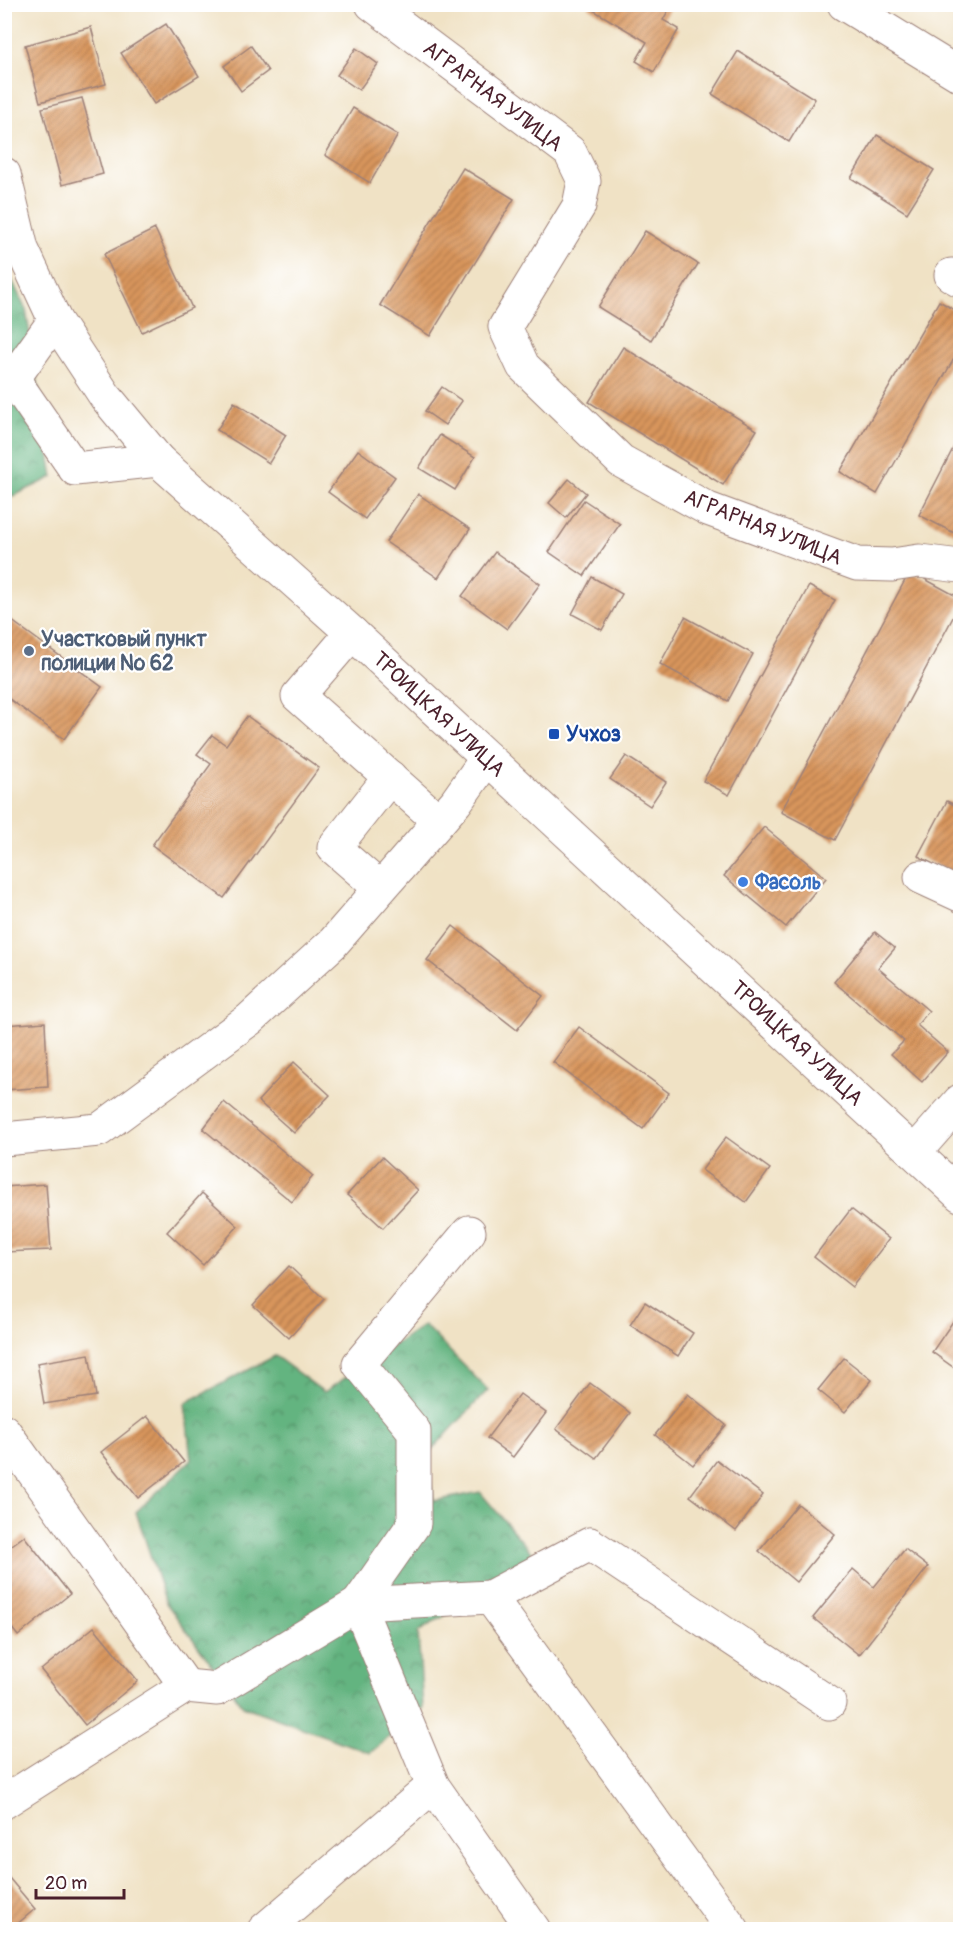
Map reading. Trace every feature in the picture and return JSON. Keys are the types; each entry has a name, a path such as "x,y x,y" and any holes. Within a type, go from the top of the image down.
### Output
{"street":[{"name":"АГРАРНАЯ УЛИЦА","path":"372,4 570,152 584,181 579,206 506,327 523,366 621,461 708,509 857,564 919,561 960,566"},
{"path":"844,4 960,75"},
{"name":"ТРОИЦКАЯ УЛИЦА","path":"4,174 22,249 55,321 105,396 158,460 352,633 960,1194"},
{"path":"55,321 9,381 75,469 158,460"},
{"path":"352,633 298,696 439,821"},
{"path":"4,1139 99,1130 250,1019 333,943 456,802 487,758"},
{"path":"380,888 334,848 390,777"},
{"path":"921,877 960,895"},
{"path":"915,1152 960,1101"},
{"path":"4,1802 186,1686 217,1689 358,1604 414,1524 414,1431 359,1364 469,1232"},
{"path":"4,1431 186,1686"},
{"path":"358,1604 490,1598 590,1544 829,1703"},
{"path":"490,1598 733,1929"},
{"path":"358,1604 433,1786 534,1929"},
{"path":"264,1929 433,1786"}],"green space":[{"path":"4,263 26,310 53,477 5,500"},
{"path":"424,1325 488,1390 425,1457 434,1501 480,1492 537,1559 418,1632 423,1708 370,1753 243,1706 166,1603 136,1512 191,1460 185,1403 275,1356 324,1392"}],"building":[{"path":"590,4 672,4 663,20 679,29 654,72 636,61 647,42 588,7"},
{"path":"166,24 199,76 154,104 121,53"},
{"path":"91,27 106,84 40,102 25,45"},
{"path":"251,46 268,71 241,91 224,66"},
{"path":"356,48 378,64 359,90 337,75"},
{"path":"738,51 815,99 789,142 712,94"},
{"path":"82,98 103,174 62,185 42,108"},
{"path":"353,108 398,135 370,183 325,155"},
{"path":"877,135 934,170 907,213 851,178"},
{"path":"463,168 514,199 430,336 380,305"},
{"path":"155,229 192,308 142,332 104,254"},
{"path":"645,231 698,264 651,340 598,307"},
{"path":"939,301 960,313 960,348 877,494 840,472"},
{"path":"623,347 757,430 723,485 589,402"},
{"path":"442,387 462,401 445,425 425,411"},
{"path":"234,402 286,435 269,463 217,430"},
{"path":"440,435 475,457 455,490 419,468"},
{"path":"960,435 960,536 919,515"},
{"path":"358,450 395,477 365,519 328,492"},
{"path":"569,479 586,493 566,518 549,503"},
{"path":"418,494 470,529 438,578 386,542"},
{"path":"584,500 620,524 584,576 549,552"},
{"path":"495,552 540,584 507,629 462,596"},
{"path":"910,571 960,598 960,604 835,840 781,812"},
{"path":"592,577 622,594 602,630 572,614"},
{"path":"809,586 835,600 729,795 703,781"},
{"name":"Участковый пункт полиции № 62","path":"4,615 102,687 64,739 4,695"},
{"path":"685,617 753,654 728,701 660,664"},
{"path":"247,716 319,768 224,898 152,845 211,764 197,754 212,735 226,745"},
{"path":"626,756 666,782 650,806 610,779"},
{"path":"947,801 960,808 960,878 918,856"},
{"path":"764,827 826,878 786,927 724,876"},
{"path":"453,926 543,996 517,1030 427,960"},
{"path":"875,932 895,948 878,968 929,1011 917,1025 948,1052 922,1082 891,1054 904,1041 834,982"},
{"path":"45,1022 48,1087 4,1090 4,1025"},
{"path":"579,1027 669,1093 643,1129 553,1062"},
{"path":"294,1062 330,1095 294,1133 258,1101"},
{"path":"224,1102 313,1176 292,1202 203,1129"},
{"path":"726,1137 770,1169 746,1202 702,1170"},
{"path":"382,1157 418,1190 383,1228 347,1195"},
{"path":"46,1184 51,1250 4,1252 4,1187"},
{"path":"202,1193 238,1226 203,1265 167,1232"},
{"path":"851,1209 889,1239 852,1287 814,1257"},
{"path":"289,1266 324,1299 289,1338 253,1305"},
{"path":"645,1302 693,1333 678,1356 630,1325"},
{"path":"960,1311 960,1372 932,1352"},
{"path":"89,1354 96,1396 44,1404 37,1363"},
{"path":"844,1358 872,1380 845,1412 818,1390"},
{"path":"590,1383 630,1413 596,1458 556,1429"},
{"path":"520,1394 546,1413 513,1457 487,1438"},
{"path":"688,1394 726,1425 693,1465 655,1435"},
{"path":"147,1416 184,1462 138,1498 101,1452"},
{"path":"717,1460 763,1495 736,1531 690,1496"},
{"path":"798,1504 835,1534 796,1582 759,1551"},
{"path":"24,1536 70,1594 18,1636 4,1618 4,1551"},
{"path":"905,1549 928,1567 859,1655 813,1618 853,1569 874,1587"},
{"path":"94,1627 138,1681 85,1725 41,1670"},
{"path":"4,1872 35,1909 10,1930 4,1930"}],"place":[{"name":"Участковый пункт полиции № 62","path":"29,651"},
{"name":"Учхоз","path":"554,734"},
{"name":"Фасоль","path":"743,882"}]}
